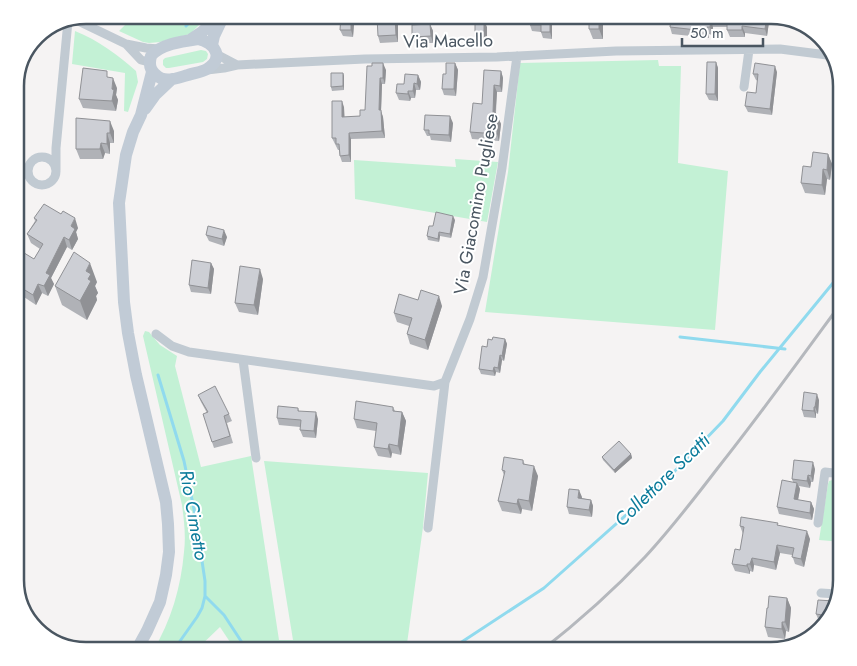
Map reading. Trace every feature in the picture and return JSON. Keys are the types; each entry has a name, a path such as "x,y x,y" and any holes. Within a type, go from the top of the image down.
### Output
{"main road":[{"path":"189,40 212,24"},
{"path":"151,67 157,77 163,80 206,70 216,60 214,36 219,24"},
{"path":"141,115 151,67 150,56 159,49 198,39 208,42 214,50"},
{"path":"141,642 160,602 166,575 168,524 166,502 128,333 124,302 119,203 126,155 133,132 141,115 155,95 172,79"}],"street":[{"path":"84,24 126,44 159,49"},
{"path":"56,170 48,158 39,158 31,162 28,171 31,179 38,184 47,184 54,178 56,170 56,148 68,27"},
{"path":"126,44 141,60 151,67"},
{"name":"Via Macello","path":"206,70 237,65 364,59 517,56 616,51 780,49 825,55"},
{"path":"214,50 237,65"},
{"path":"744,87 749,50"},
{"name":"Via Giacomino Pugliese","path":"428,528 445,382 470,319 483,277 502,168 517,56"},
{"path":"48,158 56,148"},
{"path":"156,334 172,346 189,352 434,386 445,382"},
{"path":"243,360 256,458"},
{"path":"818,523 825,472 833,473"},
{"path":"821,593 832,594"}],"green space":[{"path":"126,24 200,24 190,34 149,43 119,31"},
{"path":"75,31 107,48 136,71 138,82 128,112 124,111 125,73 72,64"},
{"path":"201,50 206,51 208,54 207,59 203,62 169,68 163,65 165,58"},
{"path":"658,60 659,66 681,66 678,163 728,171 715,330 485,312 508,172 520,63"},
{"path":"455,159 498,162 487,222 355,199 354,160 456,167"},
{"path":"145,331 149,332 160,345 177,356 175,366 201,467 251,456 279,640 293,640 264,461 428,473 423,527 407,642 230,642 220,627 204,642 158,642 170,616 178,591 183,565 185,534 182,505 143,336"},
{"path":"833,480 833,541 819,540 829,481"}],"building":[{"path":"340,24 351,24 351,30 340,30"},
{"path":"377,24 395,24 396,35 378,36"},
{"path":"430,24 431,36 412,37 412,25"},
{"path":"475,24 484,24 484,37 475,37"},
{"path":"550,24 550,32 541,32 541,25 530,25"},
{"path":"589,24 599,24 599,29 589,29"},
{"path":"670,24 710,24 706,31 670,27"},
{"path":"727,24 766,24 765,29 742,26 742,30 727,30"},
{"path":"707,62 716,62 715,94 706,94"},
{"path":"372,63 383,63 383,78 380,78 379,110 381,110 382,131 349,133 349,155 340,156 339,144 336,144 336,138 332,138 332,101 342,101 342,117 360,116 360,110 365,110 367,66 372,66"},
{"path":"446,63 455,63 454,89 442,89 443,74 446,74"},
{"path":"755,63 775,66 770,109 745,106 747,92 756,93 758,74 753,74"},
{"path":"83,68 107,71 107,77 113,78 112,89 114,90 112,101 79,99"},
{"path":"484,70 501,71 500,86 494,85 493,113 496,113 495,117 498,117 497,134 470,132 473,103 482,104"},
{"path":"331,73 343,73 343,86 331,87"},
{"path":"405,74 418,75 417,84 414,83 413,91 408,91 408,94 396,93 397,84 404,84"},
{"path":"425,115 450,116 449,135 429,134 429,130 424,130"},
{"path":"76,118 110,121 110,133 107,133 107,144 101,143 100,149 76,149"},
{"path":"813,152 828,154 827,170 823,169 822,185 801,183 803,166 811,167"},
{"path":"44,204 61,214 63,211 75,218 71,226 75,229 69,240 64,237 46,273 50,275 44,286 38,284 33,295 24,290 24,253 34,259 43,244 27,234 37,220 34,218"},
{"path":"436,212 453,216 450,234 439,232 438,239 427,236 429,226 433,226"},
{"path":"208,226 224,230 222,239 206,235"},
{"path":"74,252 90,263 86,271 91,274 88,279 91,281 80,301 55,286"},
{"path":"192,260 211,263 208,288 189,285"},
{"path":"240,266 260,269 254,305 235,303"},
{"path":"421,290 439,296 425,340 407,334 412,318 394,313 399,294 418,300"},
{"path":"493,337 505,339 498,368 494,367 493,371 479,369 482,346 487,347 488,339 492,340"},
{"path":"215,386 229,414 224,416 230,436 212,442 203,414 208,412 198,395"},
{"path":"804,392 817,394 814,411 802,410"},
{"path":"356,401 393,407 393,411 402,412 398,446 389,444 388,449 374,447 377,423 354,419"},
{"path":"278,406 298,408 298,411 316,412 314,431 300,430 301,420 277,418"},
{"path":"619,441 631,454 614,470 602,457"},
{"path":"504,457 523,460 523,464 534,466 529,501 518,499 517,504 498,501 505,471 502,470"},
{"path":"794,460 813,462 811,476 808,475 807,481 792,479"},
{"path":"782,480 797,483 794,499 811,502 810,513 777,507"},
{"path":"569,489 579,490 578,498 591,500 589,510 567,507"},
{"path":"741,517 778,523 777,525 807,531 801,559 792,557 794,548 777,545 774,562 752,558 747,566 732,564 735,549 740,550 744,527 740,526"},
{"path":"769,596 787,598 785,622 782,622 782,629 765,627"},
{"path":"818,600 830,601 822,615 816,614"}],"waterway":[{"name":"Collettore Scatti","path":"462,642 544,588 670,476 723,421 760,372 833,283"},
{"path":"680,337 785,349"},
{"name":"Rio Cimetto","path":"158,375 184,461 195,514 205,581 205,596 202,608 179,642"},
{"name":"Collettore Scatti","path":"205,596 224,615 242,642"}],"railway":[{"path":"552,642 608,594 664,536 749,428 833,314"}]}
